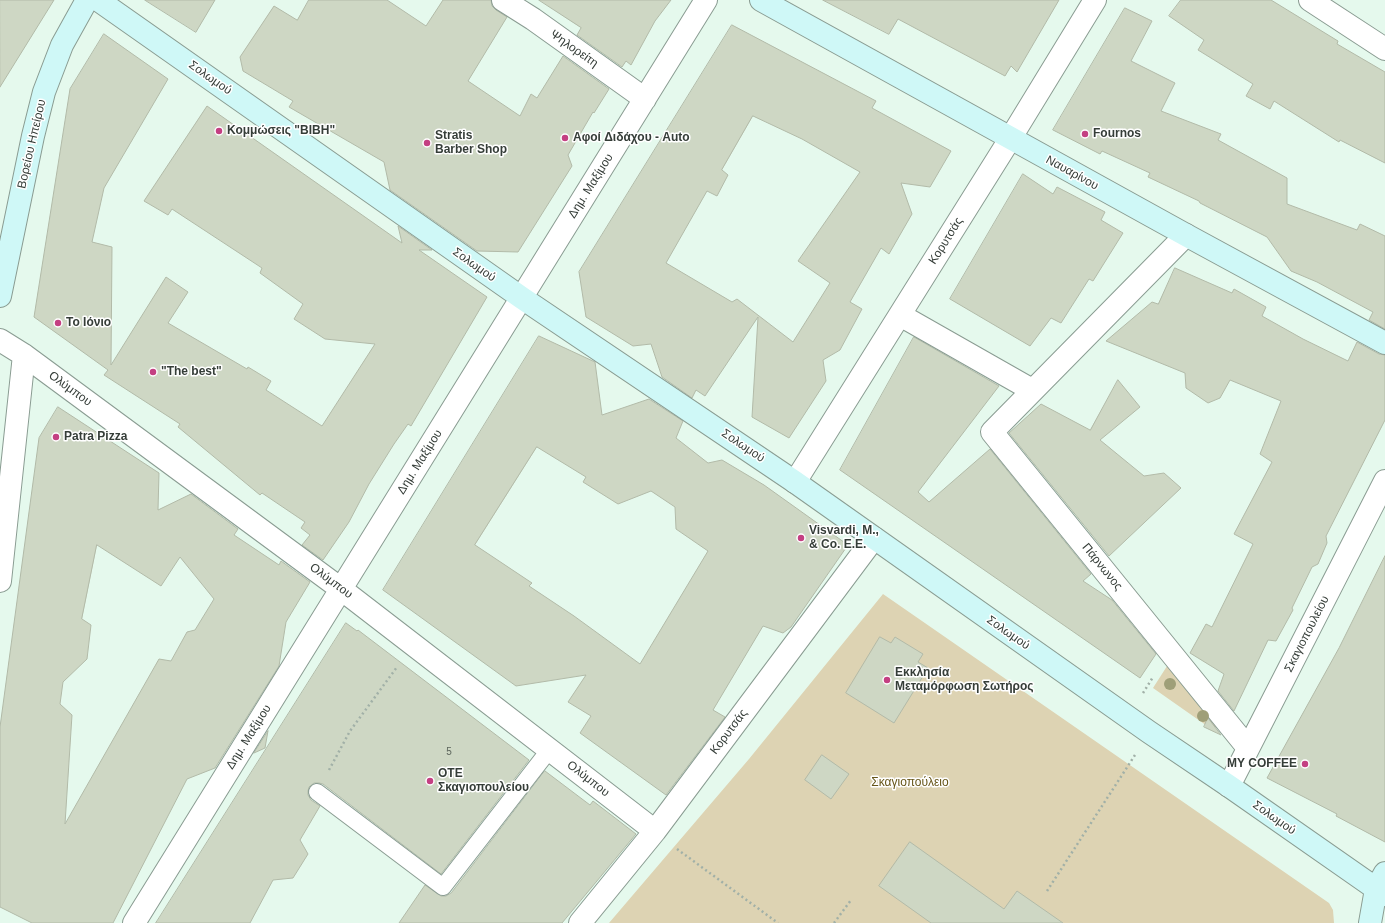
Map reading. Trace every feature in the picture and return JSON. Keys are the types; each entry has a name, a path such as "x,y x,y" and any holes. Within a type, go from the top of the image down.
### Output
{"main road":[{"name":"Βορείου Ηπείρου","path":"0,296 33,136 44,92 62,45 87,0"},
{"name":"Σολωμού","path":"98,0 522,298 795,482 1149,732 1382,886"},
{"name":"Ναυαρίνου","path":"761,0 1010,139 1385,343"},
{"path":"1370,923 1382,886"}],"street":[{"name":"Ψηλορείτη","path":"503,0 533,19 645,99"},
{"name":"Δημ. Μαξίμου","path":"134,923 706,0"},
{"name":"Κορυτσάς","path":"795,482 1010,139 1095,0"},
{"path":"1310,0 1385,49"},
{"name":"Πάρνωνος","path":"1186,235 992,432 1248,748"},
{"path":"900,315 1032,390"},
{"name":"Ολύμπου","path":"0,340 24,355 341,589 655,831"},
{"path":"0,581 24,355"},
{"name":"Σκαγιοπουλείου","path":"1229,786 1385,481"},
{"name":"Κορυτσάς","path":"580,923 655,831 874,538"}],"lane":[{"path":"316,792 443,887 550,749"}],"path":[{"path":"316,792 350,731 413,644"},
{"path":"1128,717 1170,651"},
{"path":"1047,891 1149,732"},
{"path":"655,831 778,923"},
{"path":"834,923 851,900"}],"green space":[{"name":"Σκαγιοπούλειο","path":"883,594 1329,903 1333,910 1334,923 609,923 749,759"},
{"path":"1169,663 1218,724 1216,727 1210,728 1153,688"}],"building":[{"path":"0,0 54,0 0,87"},
{"path":"145,0 215,0 196,32"},
{"path":"309,0 387,0 426,26 443,0 491,0 492,6 507,17 468,81 520,116 531,94 537,98 563,56 609,89 594,113 593,112 568,155 572,166 518,252 477,251 390,190 384,162 289,107 293,101 243,71 240,57 274,6 297,20"},
{"path":"539,0 671,0 655,21 631,65 626,61 622,67 577,35 581,28"},
{"path":"823,0 1059,0 1017,72 1011,66 1005,76 898,19 889,34"},
{"path":"1181,0 1271,0 1338,41 1337,44 1385,72 1385,163 1340,140 1339,142 1274,101 1270,109 1246,96 1253,84 1198,50 1204,40 1169,16"},
{"path":"1125,8 1152,21 1131,61 1175,83 1161,111 1221,134 1218,140 1287,178 1287,204 1357,230 1360,224 1385,236 1385,329 1369,320 1373,312 1317,282 1291,271 1267,237 1200,203 1199,201 1148,177 1150,173 1102,151 1100,154 1053,130"},
{"path":"732,25 876,101 872,108 951,151 930,187 901,183 912,214 889,254 881,248 850,302 862,309 840,350 823,360 826,381 789,438 752,417 758,317 705,396 696,390 692,398 662,377 651,344 633,346 586,317 579,272","holes":["753,116 802,139 860,172 798,261 830,283 793,342 737,299 732,302 666,263 707,191 717,196 728,175 722,170"]},
{"path":"104,34 168,79 104,188 92,242 112,247 111,365 166,277 188,292 168,323 247,369 248,367 271,381 266,390 322,426 375,344 325,339 294,319 303,304 260,273 262,268 172,209 168,215 144,201 207,106 402,243 398,226 432,250 419,250 487,297 411,426 408,424 394,444 369,484 349,522 323,560 302,545 310,535 301,528 305,522 262,493 260,495 178,427 180,424 104,375 108,370 34,317 70,89"},
{"path":"1023,174 1053,194 1057,187 1105,212 1101,220 1123,233 1093,281 1089,279 1061,323 1051,318 1030,346 950,299"},
{"path":"1175,268 1232,293 1234,289 1266,307 1262,316 1303,339 1348,361 1357,342 1379,354 1385,355 1385,420 1326,536 1327,543 1318,564 1312,567 1292,608 1293,610 1276,641 1268,640 1234,711 1218,691 1224,674 1190,653 1206,624 1212,627 1253,544 1234,534 1272,462 1260,454 1281,401 1230,380 1220,398 1208,403 1186,388 1185,373 1106,341 1152,302 1158,304"},
{"path":"539,336 595,362 602,415 649,399 683,421 676,438 708,463 722,460 764,485 848,545 791,627 783,633 763,626 713,710 725,717 666,795 580,733 591,716 568,702 586,675 516,686 383,590","holes":["537,447 586,477 583,482 618,504 651,491 675,507 676,529 708,551 640,664 574,616 529,586 532,583 475,545"]},
{"path":"914,337 999,386 918,492 929,502 990,449 1091,574 1083,581 1112,600 1156,654 1140,678 840,470"},
{"path":"1118,380 1140,407 1100,440 1144,476 1164,473 1181,488 1109,556 1009,433 1041,404 1090,430"},
{"path":"58,407 159,473 158,510 191,494 238,529 234,535 279,565 281,561 310,582 286,622 279,666 215,768 187,779 113,923 32,923 0,907 0,727 39,438","holes":["97,545 161,586 180,557 214,599 195,630 187,632 171,661 159,659 65,824 72,715 60,704 63,682 87,659 91,625 82,619"]},
{"path":"1385,556 1385,842 1336,816 1337,814 1267,778 1339,648"},
{"path":"346,623 357,631 358,630 529,760 441,874 323,784 314,783 309,787 308,795 311,800 320,806 300,840 308,854 293,878 273,880 250,923 156,923"},
{"name":"Εκκλησία Μεταμόρφωση Σωτήρος","path":"880,637 891,643 895,637 923,654 918,662 928,668 894,723 846,693"},
{"path":"1208,718 1221,735 1204,727"},
{"path":"268,731 265,748 254,753"},
{"path":"822,755 849,774 831,799 805,780"},
{"path":"545,771 590,805 593,801 636,834 562,923 399,923 425,885 441,896 446,896 451,893"},
{"path":"910,842 1004,909 1017,891 1063,923 931,923 879,886"}],"place":[{"name":"Κομμώσεις \"ΒΙΒΗ\"","path":"219,131"},
{"name":"Fournos","path":"1085,134"},
{"name":"Αφοί Διδάχου - Auto","path":"565,138"},
{"name":"Stratis Barber Shop","path":"427,143"},
{"name":"Το Ιόνιο","path":"58,323"},
{"name":"\"The best\"","path":"153,372"},
{"name":"Patra Pizza","path":"56,437"},
{"name":"Visvardi, M., & Co. E.E.","path":"801,538"},
{"name":"Εκκλησία Μεταμόρφωση Σωτήρος","path":"887,680"},
{"name":"MY COFFEE","path":"1305,764"},
{"name":"ΟΤΕ Σκαγιοπουλείου","path":"430,781"}]}
